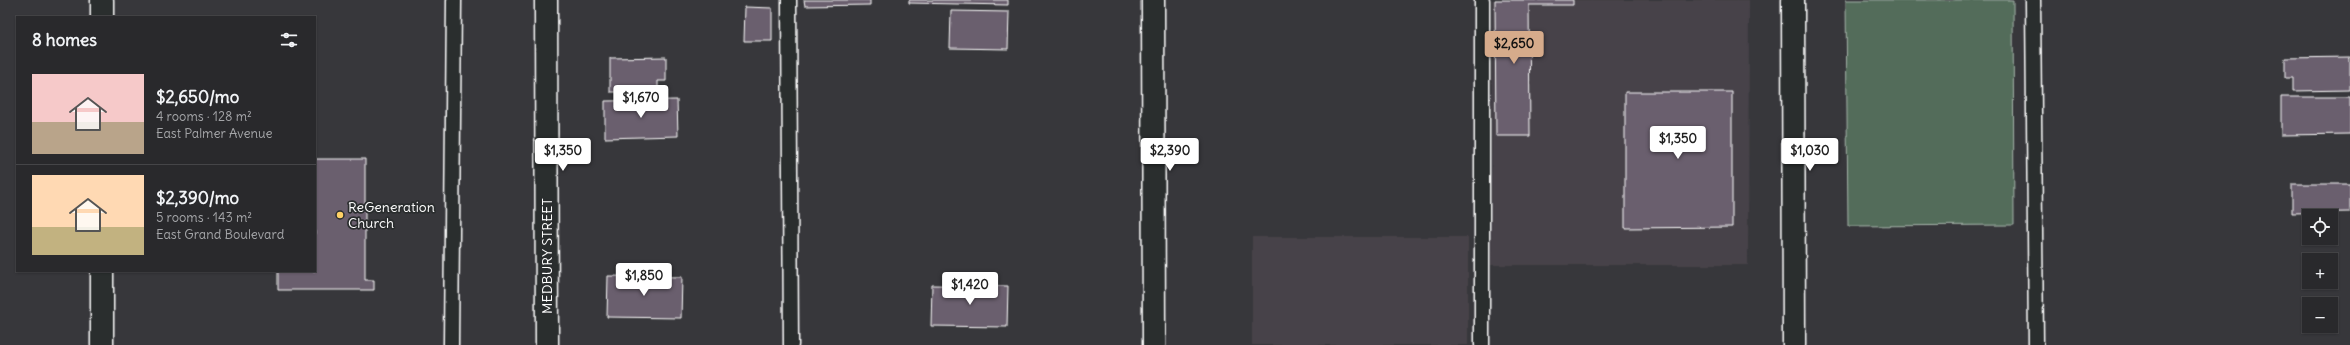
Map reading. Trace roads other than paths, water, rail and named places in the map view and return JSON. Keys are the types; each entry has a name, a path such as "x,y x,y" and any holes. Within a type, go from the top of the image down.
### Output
{"street":[{"path":"102,0 102,16"},
{"name":"MEDBURY STREET","path":"546,0 547,345"},
{"path":"1153,0 1154,345"},
{"path":"1793,0 1794,345"},
{"path":"102,272 102,345"}],"lane":[{"path":"451,345 454,0"},
{"path":"789,0 791,345"},
{"path":"1482,0 1482,345"},
{"path":"2033,0 2036,345"}],"place":[{"name":"ReGeneration Church","path":"340,215"}]}
